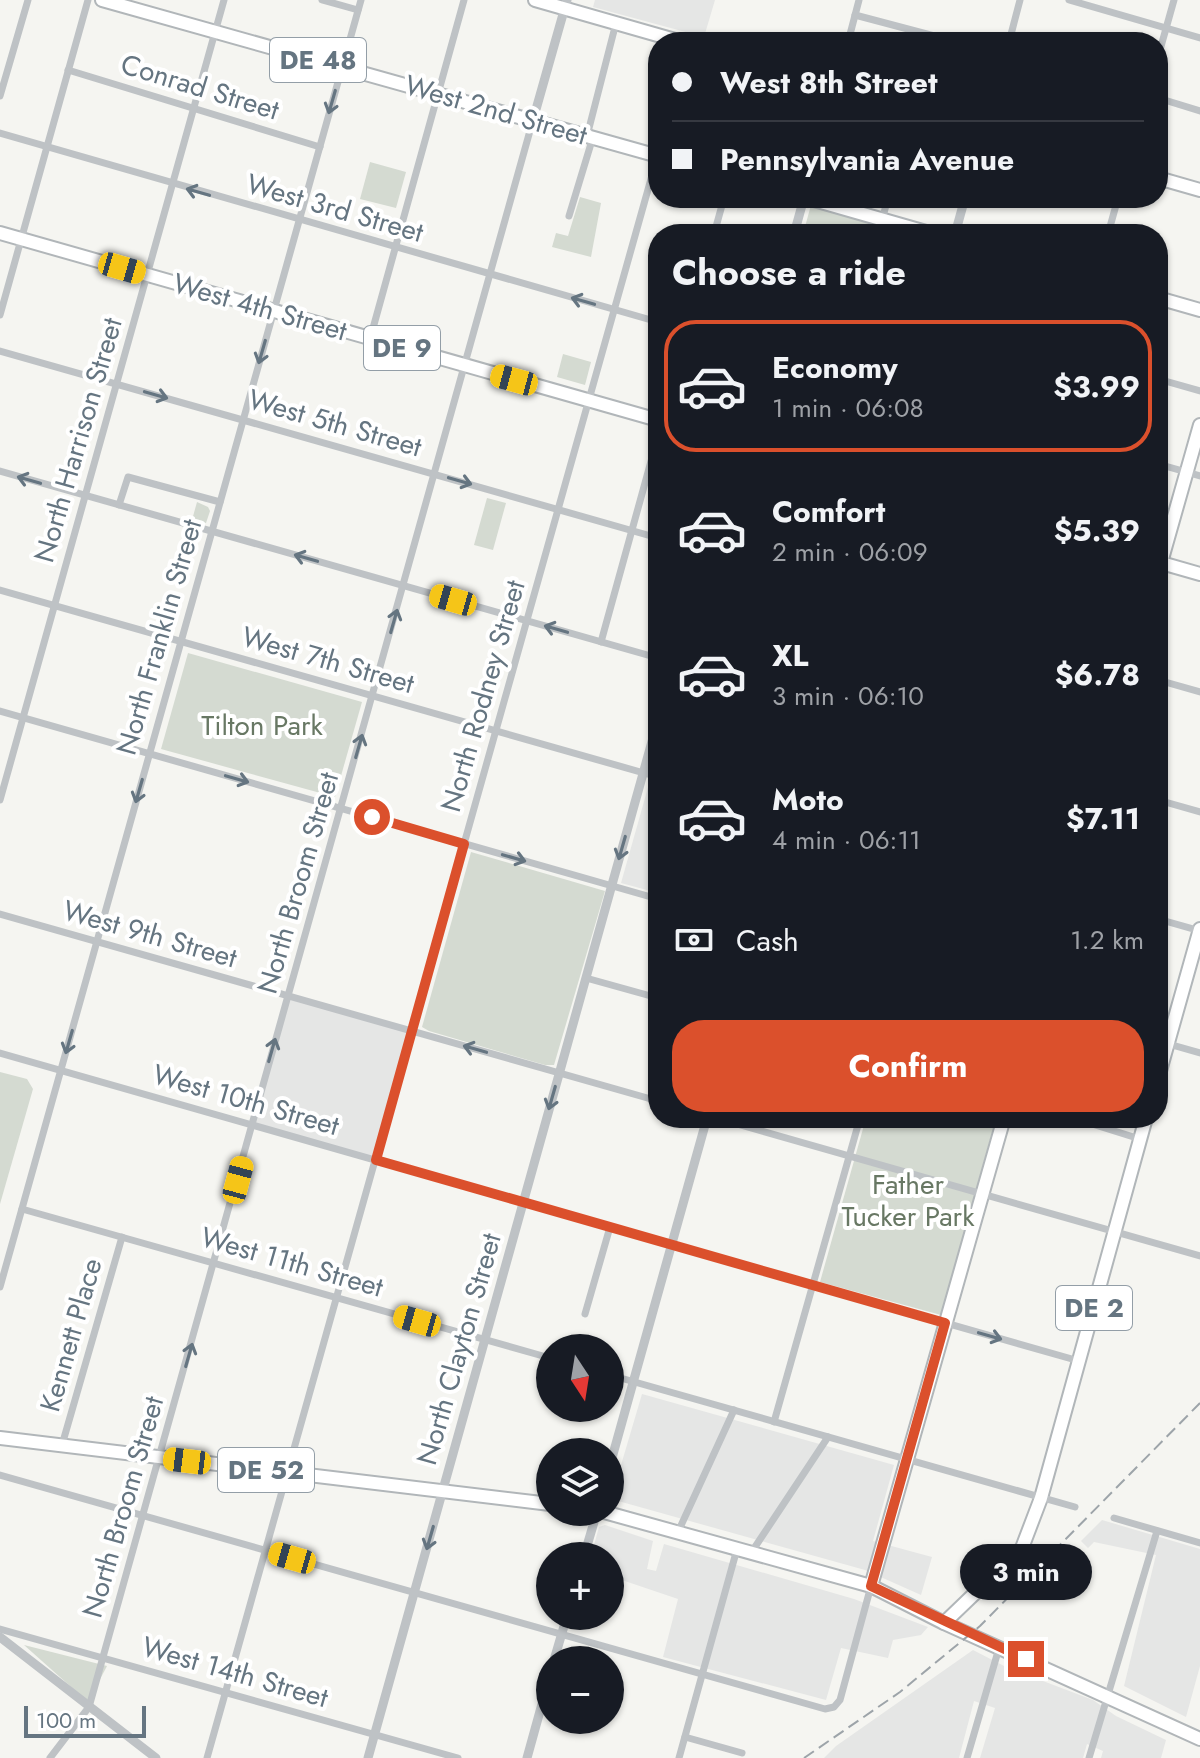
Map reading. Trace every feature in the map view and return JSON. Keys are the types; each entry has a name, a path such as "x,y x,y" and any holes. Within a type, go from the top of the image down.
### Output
{"main road":[{"name":"West 2nd Street","path":"102,0 648,152"},
{"path":"535,0 566,4 648,32"},
{"path":"1168,181 1200,190"},
{"path":"840,208 897,224"},
{"name":"West 4th Street","path":"0,233 648,417"},
{"path":"1168,301 1200,310"},
{"path":"1168,536 1200,425"},
{"path":"1168,568 1200,574"},
{"path":"1168,1027 1200,930"},
{"path":"871,1586 1001,1128"},
{"name":"DE 2","path":"944,1623 1022,1548 1041,1498 1143,1128"},
{"name":"DE 52","path":"0,1438 536,1502"},
{"path":"624,1517 871,1586 944,1623 1200,1739"}],"street":[{"path":"0,96 28,0"},
{"path":"0,315 88,0"},
{"name":"North Harrison Street","path":"0,800 224,0"},
{"path":"322,0 358,10"},
{"name":"North Franklin Street","path":"0,1287 361,0"},
{"path":"370,339 464,0"},
{"path":"851,32 859,0"},
{"path":"1012,32 1020,0"},
{"path":"1069,0 1200,38"},
{"path":"1165,32 1174,0"},
{"name":"North Broom Street","path":"50,1758 89,1707 566,4"},
{"path":"855,15 919,32"},
{"path":"569,216 616,23"},
{"name":"Conrad Street","path":"68,70 320,147"},
{"path":"1168,101 1200,111"},
{"name":"West 3rd Street","path":"0,133 172,185 648,319"},
{"name":"North Rodney Street","path":"207,1758 648,190"},
{"path":"882,220 885,208"},
{"name":"West 5th Street","path":"0,351 648,535"},
{"path":"1168,382 1200,391"},
{"path":"1168,467 1200,476"},
{"path":"0,471 648,655"},
{"path":"601,642 648,472"},
{"path":"119,505 128,477 220,502"},
{"name":"West 7th Street","path":"0,590 648,774"},
{"path":"1168,683 1200,692"},
{"path":"0,711 648,896"},
{"name":"North Clayton Street","path":"368,1758 648,755"},
{"path":"1168,803 1200,812"},
{"name":"West 9th Street","path":"0,914 648,1098"},
{"path":"1168,922 1200,930"},
{"path":"586,978 648,995"},
{"path":"1168,1043 1200,1053"},
{"name":"West 10th Street","path":"0,1053 1079,1361"},
{"path":"617,1438 704,1128"},
{"path":"751,1128 1200,1256"},
{"path":"774,1422 857,1128"},
{"path":"1105,1128 1140,1139"},
{"name":"West 11th Street","path":"22,1209 536,1354"},
{"path":"585,1314 610,1227"},
{"name":"Kennett Place","path":"62,1445 122,1237"},
{"path":"624,1379 1075,1507"},
{"path":"678,1532 734,1410"},
{"path":"751,1553 828,1437"},
{"path":"0,1475 825,1709 834,1707 840,1700 871,1586"},
{"path":"1114,1518 1200,1543"},
{"path":"1089,1758 1157,1531"},
{"path":"679,1758 737,1549"},
{"name":"West 14th Street","path":"0,1629 458,1758"},
{"path":"558,1646 562,1630"},
{"path":"0,1637 156,1758"},
{"path":"967,1758 999,1648"},
{"path":"527,1758 536,1726"},
{"path":"685,1737 742,1753"}],"shaded area":[{"path":"595,0 715,0 705,32 686,32 593,7"},
{"path":"648,787 648,890 621,883"},
{"path":"289,996 412,1031 376,1160 253,1125"},
{"path":"642,1394 894,1465 873,1541 932,1557 921,1595 865,1570 624,1503 624,1455"},
{"path":"1102,1520 1200,1549 1200,1666 1186,1717 1124,1686 1156,1555 1094,1542 1088,1548 1081,1541"},
{"path":"608,1526 653,1541 647,1569 656,1571 664,1544 854,1599 928,1627 921,1635 893,1640 888,1658 841,1648 826,1700 663,1657 678,1599 624,1581 624,1542 595,1542 599,1527"},
{"path":"973,1650 1006,1667 1093,1700 1116,1716 1166,1740 1161,1758 1101,1758 1103,1751 1087,1744 1083,1758 980,1758 995,1708 974,1701 959,1758 824,1758 836,1746"}],"green space":[{"path":"370,162 406,172 396,208 360,199"},
{"path":"580,197 601,203 591,257 552,247 556,233 568,236"},
{"path":"810,208 822,208 878,224 806,224"},
{"path":"563,354 591,362 585,385 557,377"},
{"path":"487,498 506,503 493,550 474,545"},
{"path":"197,502 210,511 206,523 192,520"},
{"name":"Tilton Park","path":"188,653 362,702 335,797 161,749"},
{"path":"471,852 605,891 554,1065 545,1065 422,1027"},
{"path":"0,1072 27,1079 33,1089 0,1204"},
{"name":"Father Tucker Park","path":"863,1128 993,1128 941,1315 820,1282"},
{"path":"24,1645 107,1666 88,1702"}],"railway":[{"path":"804,1758 900,1692 980,1626 1200,1403"}],"route":[{"path":"372,817 464,844 376,1160 945,1323 871,1586 1026,1659"}]}
